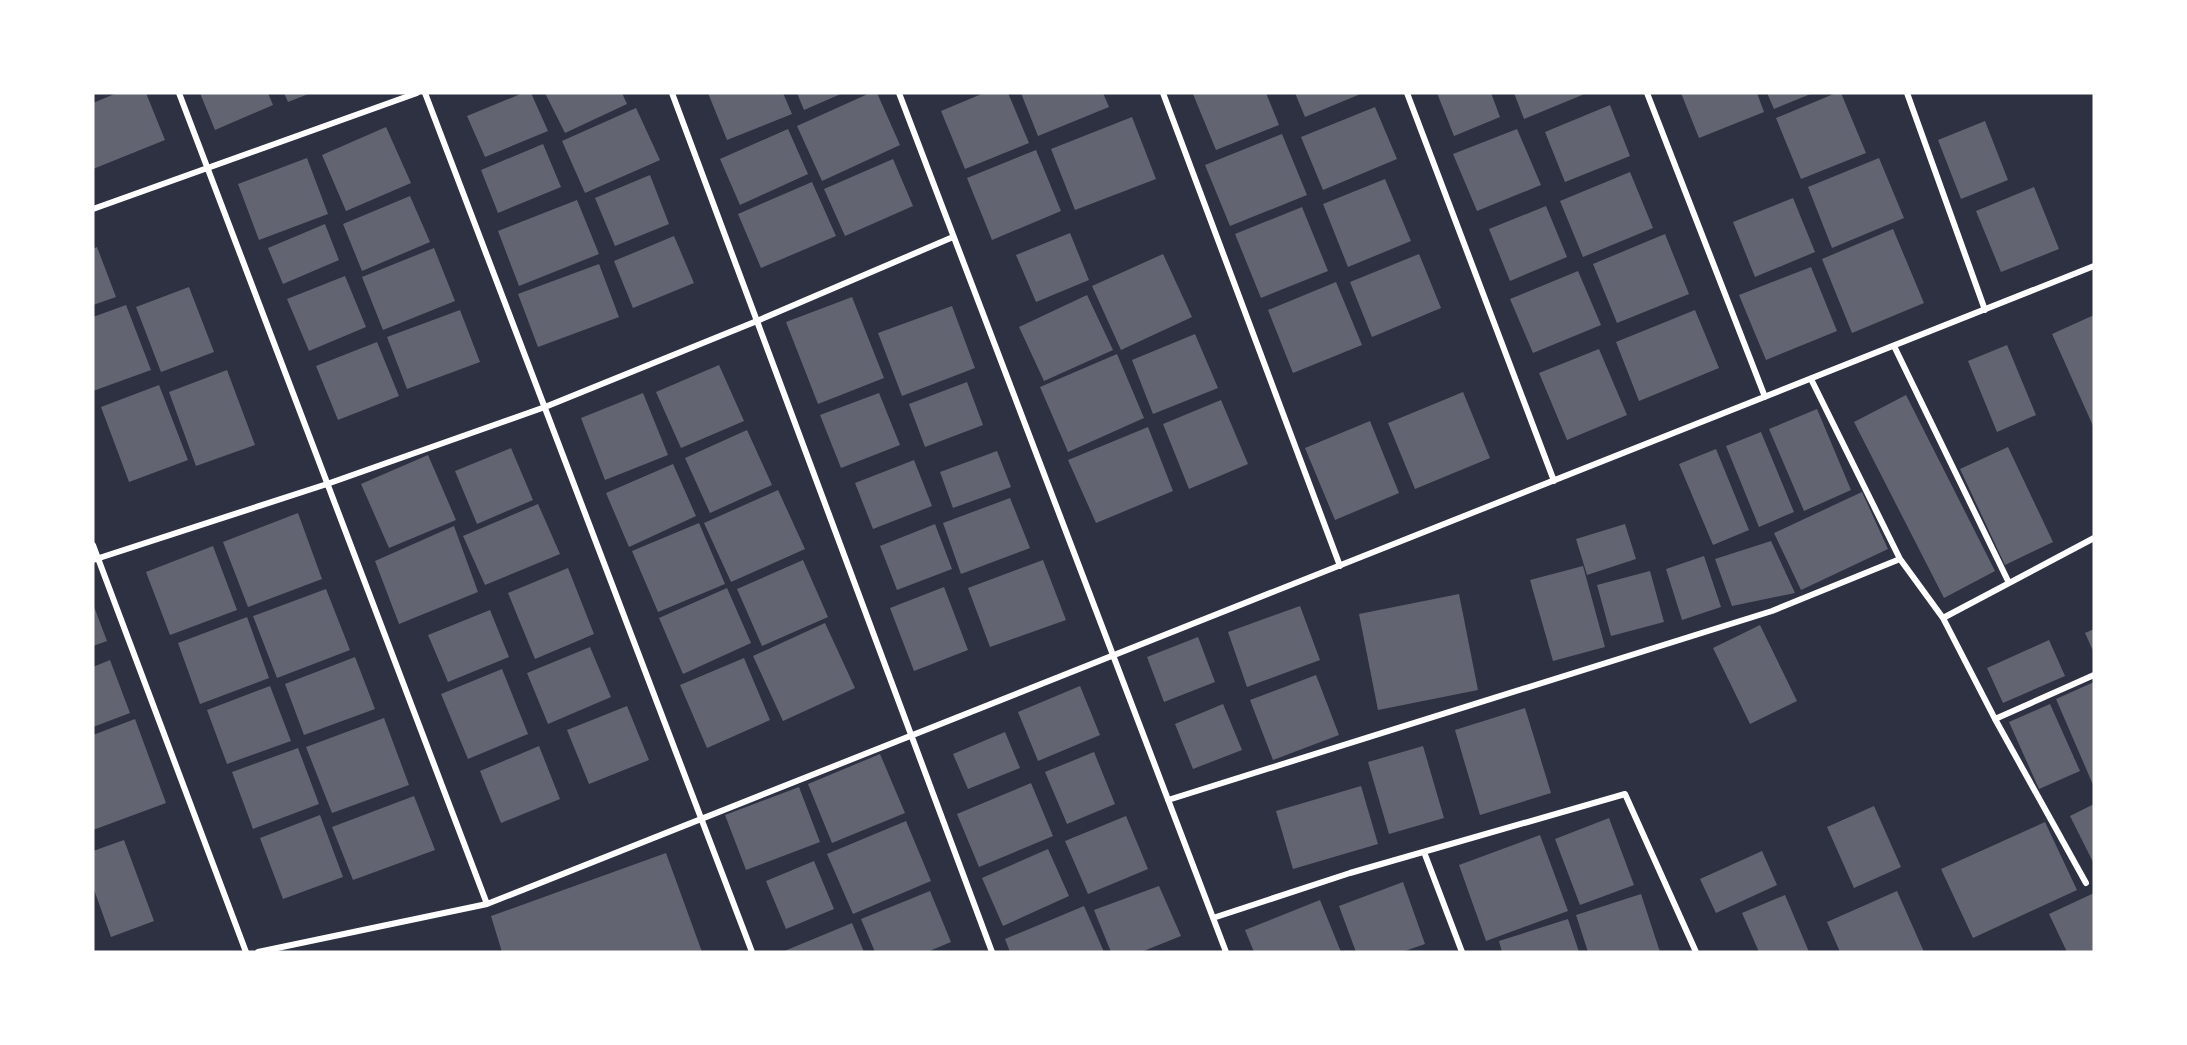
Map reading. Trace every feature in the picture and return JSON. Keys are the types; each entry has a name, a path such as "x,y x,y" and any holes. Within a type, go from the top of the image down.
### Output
{"street":[{"path":"179,93 487,904"},
{"path":"93,209 417,93"},
{"path":"425,93 752,952"},
{"path":"672,93 992,952"},
{"path":"899,93 1226,952"},
{"path":"1163,93 1340,566"},
{"path":"1407,93 1554,481"},
{"path":"1647,93 1765,397"},
{"path":"1907,93 1985,310"},
{"path":"95,559 327,484 544,408 758,321 953,237"},
{"path":"258,952 487,904 2094,266"},
{"path":"1894,346 2009,583"},
{"path":"1811,379 1900,559 1943,618 1995,719 2086,883"},
{"path":"1943,618 2094,538"},
{"path":"93,545 95,559 246,952"},
{"path":"1168,800 1772,611 1900,559"},
{"path":"1995,719 2094,675"},
{"path":"1213,918 1350,873 1625,794 1696,952"},
{"path":"1424,852 1462,952"}],"building":[{"path":"117,93 146,93 165,140 93,169 93,103"},
{"path":"200,93 268,93 273,105 215,130"},
{"path":"284,93 311,93 288,102"},
{"path":"523,93 531,93 548,131 485,157 467,116"},
{"path":"545,93 622,93 627,104 565,133"},
{"path":"708,93 783,93 792,114 727,140"},
{"path":"797,93 843,93 804,110"},
{"path":"870,93 877,93 900,145 822,181 797,126"},
{"path":"984,93 1008,93 1029,143 965,169 941,111"},
{"path":"1021,93 1103,93 1109,107 1038,136"},
{"path":"1266,93 1279,125 1216,150 1193,94"},
{"path":"1295,93 1363,93 1305,117"},
{"path":"1437,93 1491,93 1500,117 1454,136"},
{"path":"1514,93 1587,93 1524,119"},
{"path":"1681,93 1757,93 1764,112 1699,138"},
{"path":"1767,93 1813,93 1774,109"},
{"path":"1841,93 1866,153 1801,179 1776,118"},
{"path":"1610,105 1630,156 1565,182 1545,132"},
{"path":"1375,107 1397,159 1323,190 1301,137"},
{"path":"636,108 660,160 585,193 562,141"},
{"path":"1132,117 1156,179 1075,210 1051,149"},
{"path":"1985,121 2008,180 1961,199 1938,140"},
{"path":"386,127 411,183 346,211 322,155"},
{"path":"788,129 808,174 740,205 720,159"},
{"path":"1517,129 1541,185 1477,211 1453,154"},
{"path":"1282,134 1307,195 1230,226 1205,165"},
{"path":"543,144 561,187 498,213 481,170"},
{"path":"1036,150 1061,211 992,240 967,178"},
{"path":"307,158 328,214 259,240 238,184"},
{"path":"1879,158 1904,218 1832,248 1808,187"},
{"path":"893,159 913,206 845,236 824,189"},
{"path":"1630,172 1653,228 1583,257 1560,201"},
{"path":"650,175 669,224 615,246 595,198"},
{"path":"1385,179 1411,241 1348,267 1323,204"},
{"path":"812,182 836,236 761,268 738,214"},
{"path":"2034,187 2059,249 2001,272 1976,211"},
{"path":"410,196 430,242 362,271 343,224"},
{"path":"1793,198 1815,252 1755,277 1733,222"},
{"path":"577,200 599,254 519,286 498,231"},
{"path":"1546,206 1567,257 1510,281 1489,229"},
{"path":"1302,207 1328,271 1261,298 1235,234"},
{"path":"325,224 339,260 283,284 268,248"},
{"path":"1893,229 1924,303 1852,333 1822,259"},
{"path":"1070,233 1089,280 1036,302 1016,255"},
{"path":"1665,234 1689,294 1617,323 1593,264"},
{"path":"674,236 694,283 633,308 614,261"},
{"path":"97,247 116,297 93,305 93,249"},
{"path":"434,248 455,301 383,330 362,277"},
{"path":"1163,254 1192,317 1121,350 1092,286"},
{"path":"1419,254 1441,308 1372,337 1350,282"},
{"path":"599,264 619,317 538,347 518,294"},
{"path":"1811,267 1837,331 1766,360 1739,295"},
{"path":"1578,271 1601,325 1533,353 1510,299"},
{"path":"345,276 366,327 309,351 287,299"},
{"path":"1336,282 1362,345 1293,373 1268,310"},
{"path":"189,287 214,352 161,372 136,307"},
{"path":"1087,295 1113,350 1044,381 1019,327"},
{"path":"852,297 884,378 818,404 786,322"},
{"path":"126,305 151,370 93,391 93,317"},
{"path":"952,306 975,368 902,396 878,333"},
{"path":"460,310 480,362 407,389 387,337"},
{"path":"1695,310 1719,368 1639,401 1616,342"},
{"path":"2094,315 2094,428 2052,334"},
{"path":"1195,334 1218,388 1153,414 1132,360"},
{"path":"377,342 399,396 338,420 316,366"},
{"path":"2007,345 2036,415 1997,432 1968,361"},
{"path":"1599,349 1627,415 1567,440 1539,373"},
{"path":"1117,354 1144,418 1068,452 1040,387"},
{"path":"719,365 744,421 681,448 656,392"},
{"path":"227,370 255,445 196,466 169,392"},
{"path":"967,382 983,425 925,447 909,404"},
{"path":"159,385 188,460 129,482 101,407"},
{"path":"1463,392 1490,458 1415,489 1388,423"},
{"path":"643,393 668,455 605,480 581,418"},
{"path":"879,393 900,445 841,468 820,415"},
{"path":"1906,395 1995,571 1944,598 1854,422"},
{"path":"1221,400 1248,464 1189,489 1163,424"},
{"path":"1817,409 1851,490 1804,511 1769,429"},
{"path":"1370,421 1399,493 1335,520 1305,448"},
{"path":"1148,427 1173,491 1096,523 1068,460"},
{"path":"747,430 772,485 710,513 685,458"},
{"path":"1761,432 1794,512 1759,527 1726,446"},
{"path":"2008,447 2053,542 2005,565 1960,469"},
{"path":"511,448 533,500 477,524 455,471"},
{"path":"1716,449 1749,530 1713,545 1679,464"},
{"path":"997,451 1011,487 953,508 940,472"},
{"path":"428,455 456,520 389,548 361,484"},
{"path":"914,460 932,506 873,529 855,483"},
{"path":"673,464 696,516 629,547 606,493"},
{"path":"778,490 805,549 731,582 704,523"},
{"path":"1862,492 1888,549 1801,590 1774,533"},
{"path":"1010,498 1030,548 961,574 943,523"},
{"path":"538,504 560,554 485,585 463,536"},
{"path":"298,513 322,579 248,607 223,542"},
{"path":"699,523 725,584 658,612 632,551"},
{"path":"935,524 952,569 897,590 880,546"},
{"path":"1625,524 1636,559 1587,575 1576,539"},
{"path":"454,526 478,592 399,624 375,561"},
{"path":"1771,541 1795,593 1732,606 1715,559"},
{"path":"213,546 237,610 170,635 146,572"},
{"path":"1704,556 1721,607 1682,620 1666,569"},
{"path":"803,560 828,617 762,646 737,589"},
{"path":"1043,560 1066,620 990,647 968,588"},
{"path":"1583,566 1605,647 1553,661 1530,580"},
{"path":"568,568 594,634 535,659 508,593"},
{"path":"1650,571 1664,622 1611,636 1597,585"},
{"path":"944,587 968,650 914,671 890,608"},
{"path":"727,588 751,643 683,674 659,618"},
{"path":"326,589 350,650 277,678 253,616"},
{"path":"1459,594 1478,690 1378,710 1359,614"},
{"path":"93,604 107,641 93,646"},
{"path":"1300,606 1320,660 1247,687 1228,632"},
{"path":"490,610 509,657 448,682 428,635"},
{"path":"247,617 269,678 200,704 178,643"},
{"path":"825,623 855,688 783,721 753,656"},
{"path":"1760,625 1797,701 1750,724 1713,648"},
{"path":"2094,629 2094,653 2085,633"},
{"path":"1198,637 1215,682 1164,702 1147,657"},
{"path":"2049,640 2065,676 2003,703 1987,668"},
{"path":"590,647 611,697 548,724 527,673"},
{"path":"355,657 375,709 304,735 285,684"},
{"path":"744,658 770,720 707,748 680,685"},
{"path":"110,660 130,713 93,727 93,667"},
{"path":"502,669 528,734 468,759 441,694"},
{"path":"1316,675 1339,735 1273,760 1250,700"},
{"path":"2094,682 2094,787 2056,699"},
{"path":"270,686 291,741 227,764 207,710"},
{"path":"1080,686 1100,735 1038,761 1018,712"},
{"path":"1223,704 1242,750 1193,769 1175,724"},
{"path":"2050,704 2080,771 2039,789 2009,722"},
{"path":"627,706 649,760 589,784 567,730"},
{"path":"1525,708 1551,793 1480,815 1455,730"},
{"path":"384,718 409,785 332,813 306,747"},
{"path":"135,719 166,803 93,830 93,735"},
{"path":"1005,732 1020,768 968,789 953,754"},
{"path":"539,746 560,799 501,823 480,771"},
{"path":"1423,746 1444,818 1389,834 1368,762"},
{"path":"298,748 319,804 253,829 232,772"},
{"path":"1094,752 1115,804 1067,824 1045,772"},
{"path":"880,754 905,813 832,843 808,784"},
{"path":"1031,783 1053,836 979,867 957,814"},
{"path":"1361,786 1378,844 1293,869 1276,811"},
{"path":"799,787 820,842 746,870 725,815"},
{"path":"414,796 435,850 353,880 332,827"},
{"path":"2094,804 2094,864 2070,816"},
{"path":"1874,806 1901,867 1854,888 1827,827"},
{"path":"320,815 343,877 283,899 260,838"},
{"path":"1126,816 1148,869 1088,894 1065,841"},
{"path":"1609,818 1634,885 1580,905 1555,839"},
{"path":"906,821 931,881 853,914 827,854"},
{"path":"2045,822 2077,890 1973,938 1941,869"},
{"path":"1540,835 1568,911 1486,941 1459,865"},
{"path":"124,840 154,921 111,937 93,887 93,851"},
{"path":"1048,849 1069,896 1003,926 982,878"},
{"path":"1762,851 1777,885 1716,913 1700,879"},
{"path":"666,853 702,952 502,952 491,916"},
{"path":"814,861 834,909 786,929 766,881"},
{"path":"1403,882 1425,944 1402,952 1356,952 1339,906"},
{"path":"1159,886 1181,936 1141,952 1111,952 1094,910"},
{"path":"930,891 951,942 927,952 875,952 861,919"},
{"path":"1897,891 1924,952 1840,952 1827,922"},
{"path":"2094,893 2094,952 2067,952 2049,914"},
{"path":"1641,894 1660,952 1588,952 1576,915"},
{"path":"1785,895 1809,952 1759,952 1742,913"},
{"path":"1320,900 1341,952 1254,952 1245,930"},
{"path":"1084,906 1104,952 1010,952 1005,939"},
{"path":"1568,919 1579,952 1502,952 1499,941"},
{"path":"852,923 864,952 782,952"}]}
